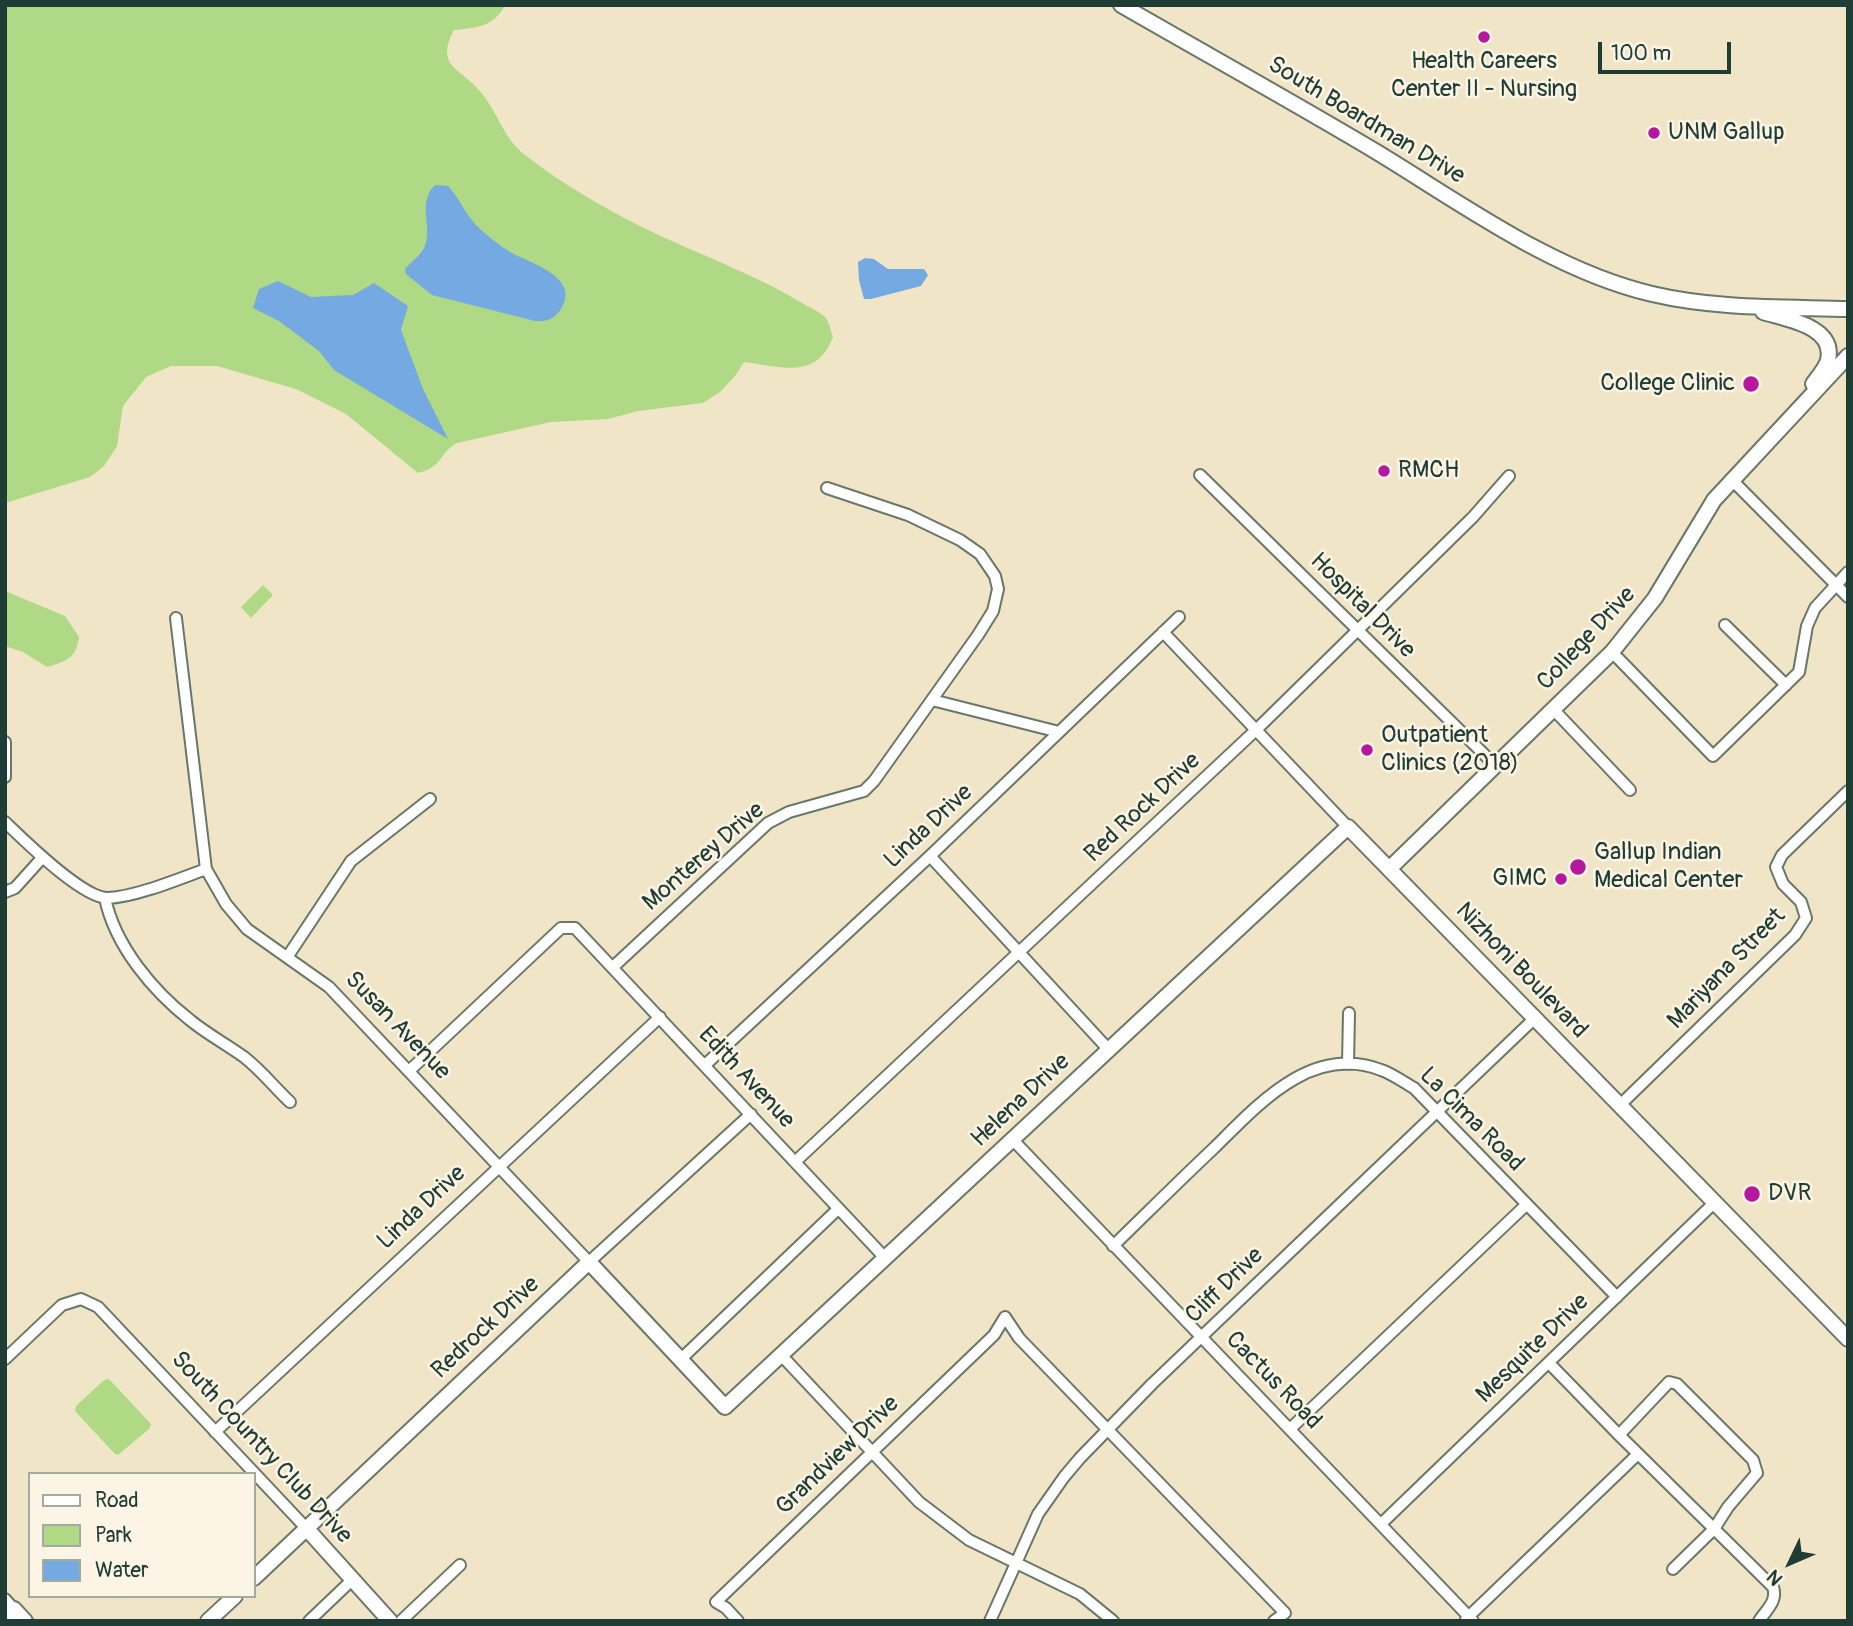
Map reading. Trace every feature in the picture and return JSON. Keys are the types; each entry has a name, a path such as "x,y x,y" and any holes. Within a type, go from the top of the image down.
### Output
{"main road":[{"name":"South Boardman Drive","path":"1121,5 1350,136 1519,239 1589,274 1651,294 1714,305 1745,306"},
{"path":"1745,306 1848,309"},
{"path":"1745,306 1818,330 1826,342 1828,360 1798,408"},
{"name":"College Drive","path":"1389,869 1612,652 1655,598 1714,500 1848,356"},
{"name":"Nizhoni Boulevard","path":"1348,827 1848,1339"},
{"name":"Helena Drive","path":"725,1407 1348,827"},
{"name":"Susan Avenue","path":"589,1262 725,1407"},
{"name":"Redrock Drive","path":"256,1576 589,1262"},
{"name":"South Country Club Drive","path":"307,1528 390,1621"},
{"path":"209,1620 232,1598"},
{"path":"8,1608 25,1621"}],"street":[{"name":"Hospital Drive","path":"1200,475 1496,766"},
{"name":"Red Rock Drive","path":"796,1161 1257,729 1473,517 1509,476"},
{"path":"1731,479 1848,597"},
{"name":"Monterey Drive","path":"613,967 768,823 789,813 864,791 874,781 993,611 998,589 995,576 980,554 960,540 908,515 827,488"},
{"path":"1612,652 1713,756 1798,672 1807,626 1815,608 1848,572"},
{"name":"Linda Drive","path":"705,1065 930,856 1178,617"},
{"name":"Susan Avenue","path":"176,618 206,869 226,904 247,929 329,987 589,1262"},
{"path":"1725,625 1786,685"},
{"name":"Nizhoni Boulevard","path":"1163,632 1348,827"},
{"path":"932,700 1059,732"},
{"path":"1553,709 1630,790"},
{"path":"5,742 5,777"},
{"name":"Mariyana Street","path":"1619,1106 1795,935 1806,918 1801,902 1783,884 1776,867 1782,855 1848,792"},
{"path":"288,956 351,860 430,799"},
{"path":"5,822 42,858 76,884 105,898 151,888 206,869"},
{"path":"930,856 1109,1050"},
{"path":"5,892 15,888 42,858"},
{"path":"105,898 109,915 134,960 162,995 191,1021 246,1059 290,1102"},
{"name":"Edith Avenue","path":"410,1070 561,928 575,928 886,1259"},
{"path":"1348,1064 1349,1013"},
{"name":"Linda Drive","path":"215,1432 660,1017"},
{"name":"Cliff Drive","path":"990,1621 1027,1534 1051,1494 1107,1429 1536,1017"},
{"name":"La Cima Road","path":"1113,1246 1263,1101 1292,1079 1316,1069 1348,1064 1380,1069 1414,1088 1617,1297"},
{"name":"Redrock Drive","path":"589,1262 751,1114"},
{"name":"Cactus Road","path":"1013,1140 1469,1619"},
{"name":"Mesquite Drive","path":"1381,1524 1714,1203"},
{"path":"1290,1429 1526,1205"},
{"path":"680,1360 838,1209"},
{"name":"South Country Club Drive","path":"5,1359 62,1305 81,1299 98,1307 253,1472"},
{"name":"Grandview Drive","path":"737,1621 726,1608 716,1602 994,1335 1005,1317 1019,1338 1107,1429"},
{"path":"782,1356 919,1502 969,1540 1080,1594 1113,1621"},
{"path":"1549,1363 1773,1587 1773,1602 1759,1621"},
{"path":"1619,1435 1669,1382 1677,1384 1754,1460 1757,1473 1728,1507 1714,1529 1673,1569"},
{"path":"1107,1429 1285,1613 1274,1621"},
{"path":"1469,1619 1638,1454"},
{"name":"South Country Club Drive","path":"256,1475 307,1528"},
{"path":"401,1621 460,1565"},
{"path":"309,1621 352,1580"}],"green space":[{"path":"5,5 505,5 495,18 484,25 454,30 447,51 452,65 479,90 517,148 558,179 616,213 817,311 826,319 833,337 826,351 808,365 785,368 744,362 720,392 703,403 638,411 608,419 551,422 457,443 446,451 436,464 418,473 346,414 296,389 217,366 171,366 146,377 123,406 117,446 104,466 90,477 5,503"},
{"path":"263,585 273,595 251,618 241,607"},
{"path":"5,591 65,616 79,637 73,655 47,667 23,652 5,646"},
{"path":"109,1379 151,1424 149,1429 118,1455 75,1411 76,1406 104,1380"}],"water":[{"path":"435,185 448,186 472,221 493,240 510,252 542,267 560,281 565,290 565,300 556,315 548,320 535,321 432,295 406,274 405,269 424,248 427,240 427,200"},
{"path":"865,258 874,259 888,269 924,269 928,275 921,286 864,299 858,262"},
{"path":"278,281 311,297 353,295 374,283 408,306 401,330 423,389 448,439 334,370 319,351 279,321 253,308 259,289"}],"place":[{"name":"Health Careers Center II - Nursing","path":"1484,37"},
{"name":"UNM Gallup","path":"1654,133"},
{"name":"College Clinic","path":"1751,384"},
{"name":"RMCH","path":"1384,471"},
{"name":"Outpatient Clinics (2018)","path":"1367,750"},
{"name":"Gallup Indian Medical Center","path":"1578,867"},
{"name":"GIMC","path":"1561,879"},
{"name":"DVR","path":"1752,1194"}]}
